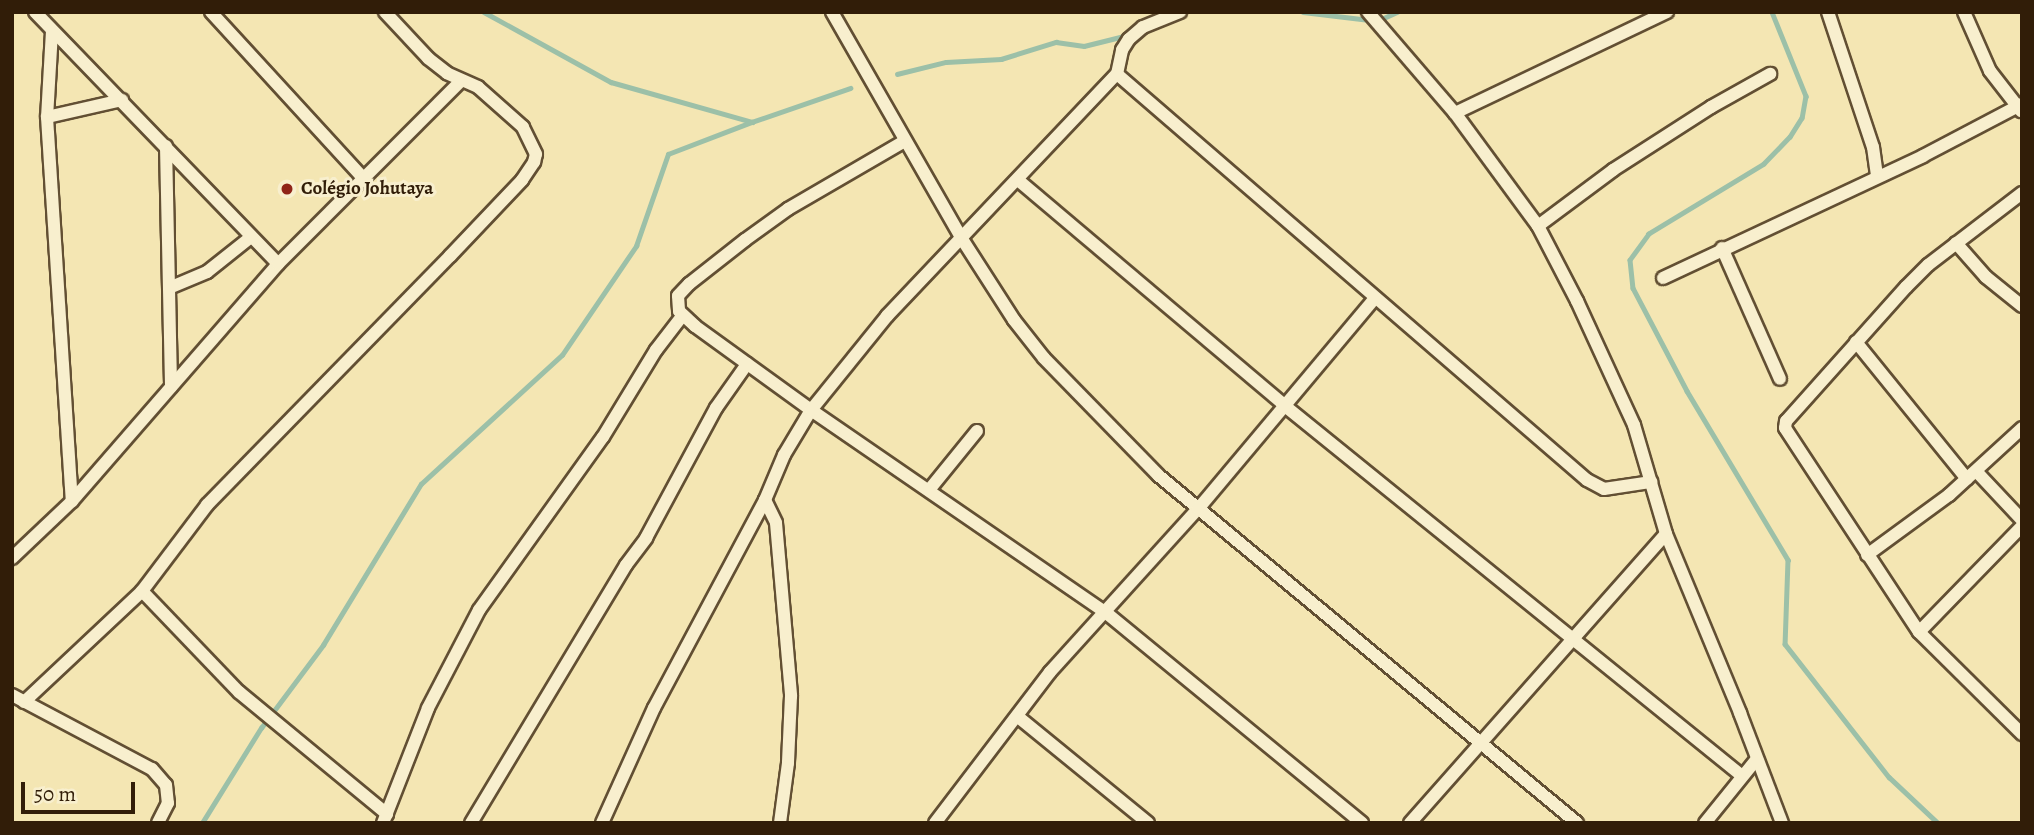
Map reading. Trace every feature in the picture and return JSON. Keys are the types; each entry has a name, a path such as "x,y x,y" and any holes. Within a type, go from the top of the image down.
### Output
{"street":[{"path":"35,12 278,264"},
{"path":"211,12 362,177"},
{"path":"158,823 168,803 166,785 152,769 18,699 142,591 207,505 450,256 522,180 534,162 536,153 523,127 478,87 461,81 428,58 386,12"},
{"path":"832,12 904,142 962,239 1014,320 1044,358 1108,426 1198,509 1577,823"},
{"path":"602,823 654,708 765,500 784,455 811,410 887,316 1117,75 1122,50 1129,38 1143,27 1180,12"},
{"path":"1368,12 1455,113 1538,226 1588,324 1634,425 1666,534 1741,713 1756,761 1782,823"},
{"path":"1455,113 1667,12"},
{"path":"1828,12 1873,147 1877,176"},
{"path":"1663,278 1975,131 2020,107 1990,71 1964,12"},
{"path":"52,31 47,117 72,501"},
{"path":"1117,75 1587,480 1604,489 1651,482"},
{"path":"1538,226 1613,170 1711,107 1770,75"},
{"path":"12,558 72,501 278,264 362,177 461,81"},
{"path":"47,117 122,100"},
{"path":"904,142 788,209 709,267 678,296 676,304 683,314 811,410 1104,611 1362,823"},
{"path":"166,146 170,387"},
{"path":"1018,180 1285,406 1742,776"},
{"path":"2022,193 1913,280 1786,421 1784,428 1919,632 2022,734"},
{"path":"169,288 207,272 251,237"},
{"path":"1956,243 1986,277 2022,306"},
{"path":"1722,248 1780,379"},
{"path":"934,823 1017,716 1104,611 1198,509 1375,298"},
{"path":"142,591 239,692 385,819 428,708 478,610 603,437 656,350 683,314"},
{"path":"1857,342 1971,475 2022,520"},
{"path":"471,823 626,565 646,538 716,408 747,363"},
{"path":"1867,555 1971,475 2022,428"},
{"path":"929,490 977,431"},
{"path":"765,500 776,523 791,696 788,763 780,823"},
{"path":"1919,632 2022,526"},
{"path":"1410,823 1666,534"},
{"path":"1017,716 1148,823"},
{"path":"1705,823 1756,761"}],"waterway":[{"path":"484,12 611,82 752,122 850,88"},
{"path":"1303,12 1377,21 1397,12"},
{"path":"1772,12 1806,96 1802,118 1790,137 1764,164 1649,234 1630,260 1633,288 1687,391 1788,560 1785,644 1889,777 1938,823"},
{"path":"897,74 946,62 1001,59 1056,42 1084,46 1128,35"},
{"path":"202,823 261,728 323,645 421,484 562,355 636,246 668,154 752,122"}],"place":[{"name":"Colégio Johutaya","path":"287,189"}]}
